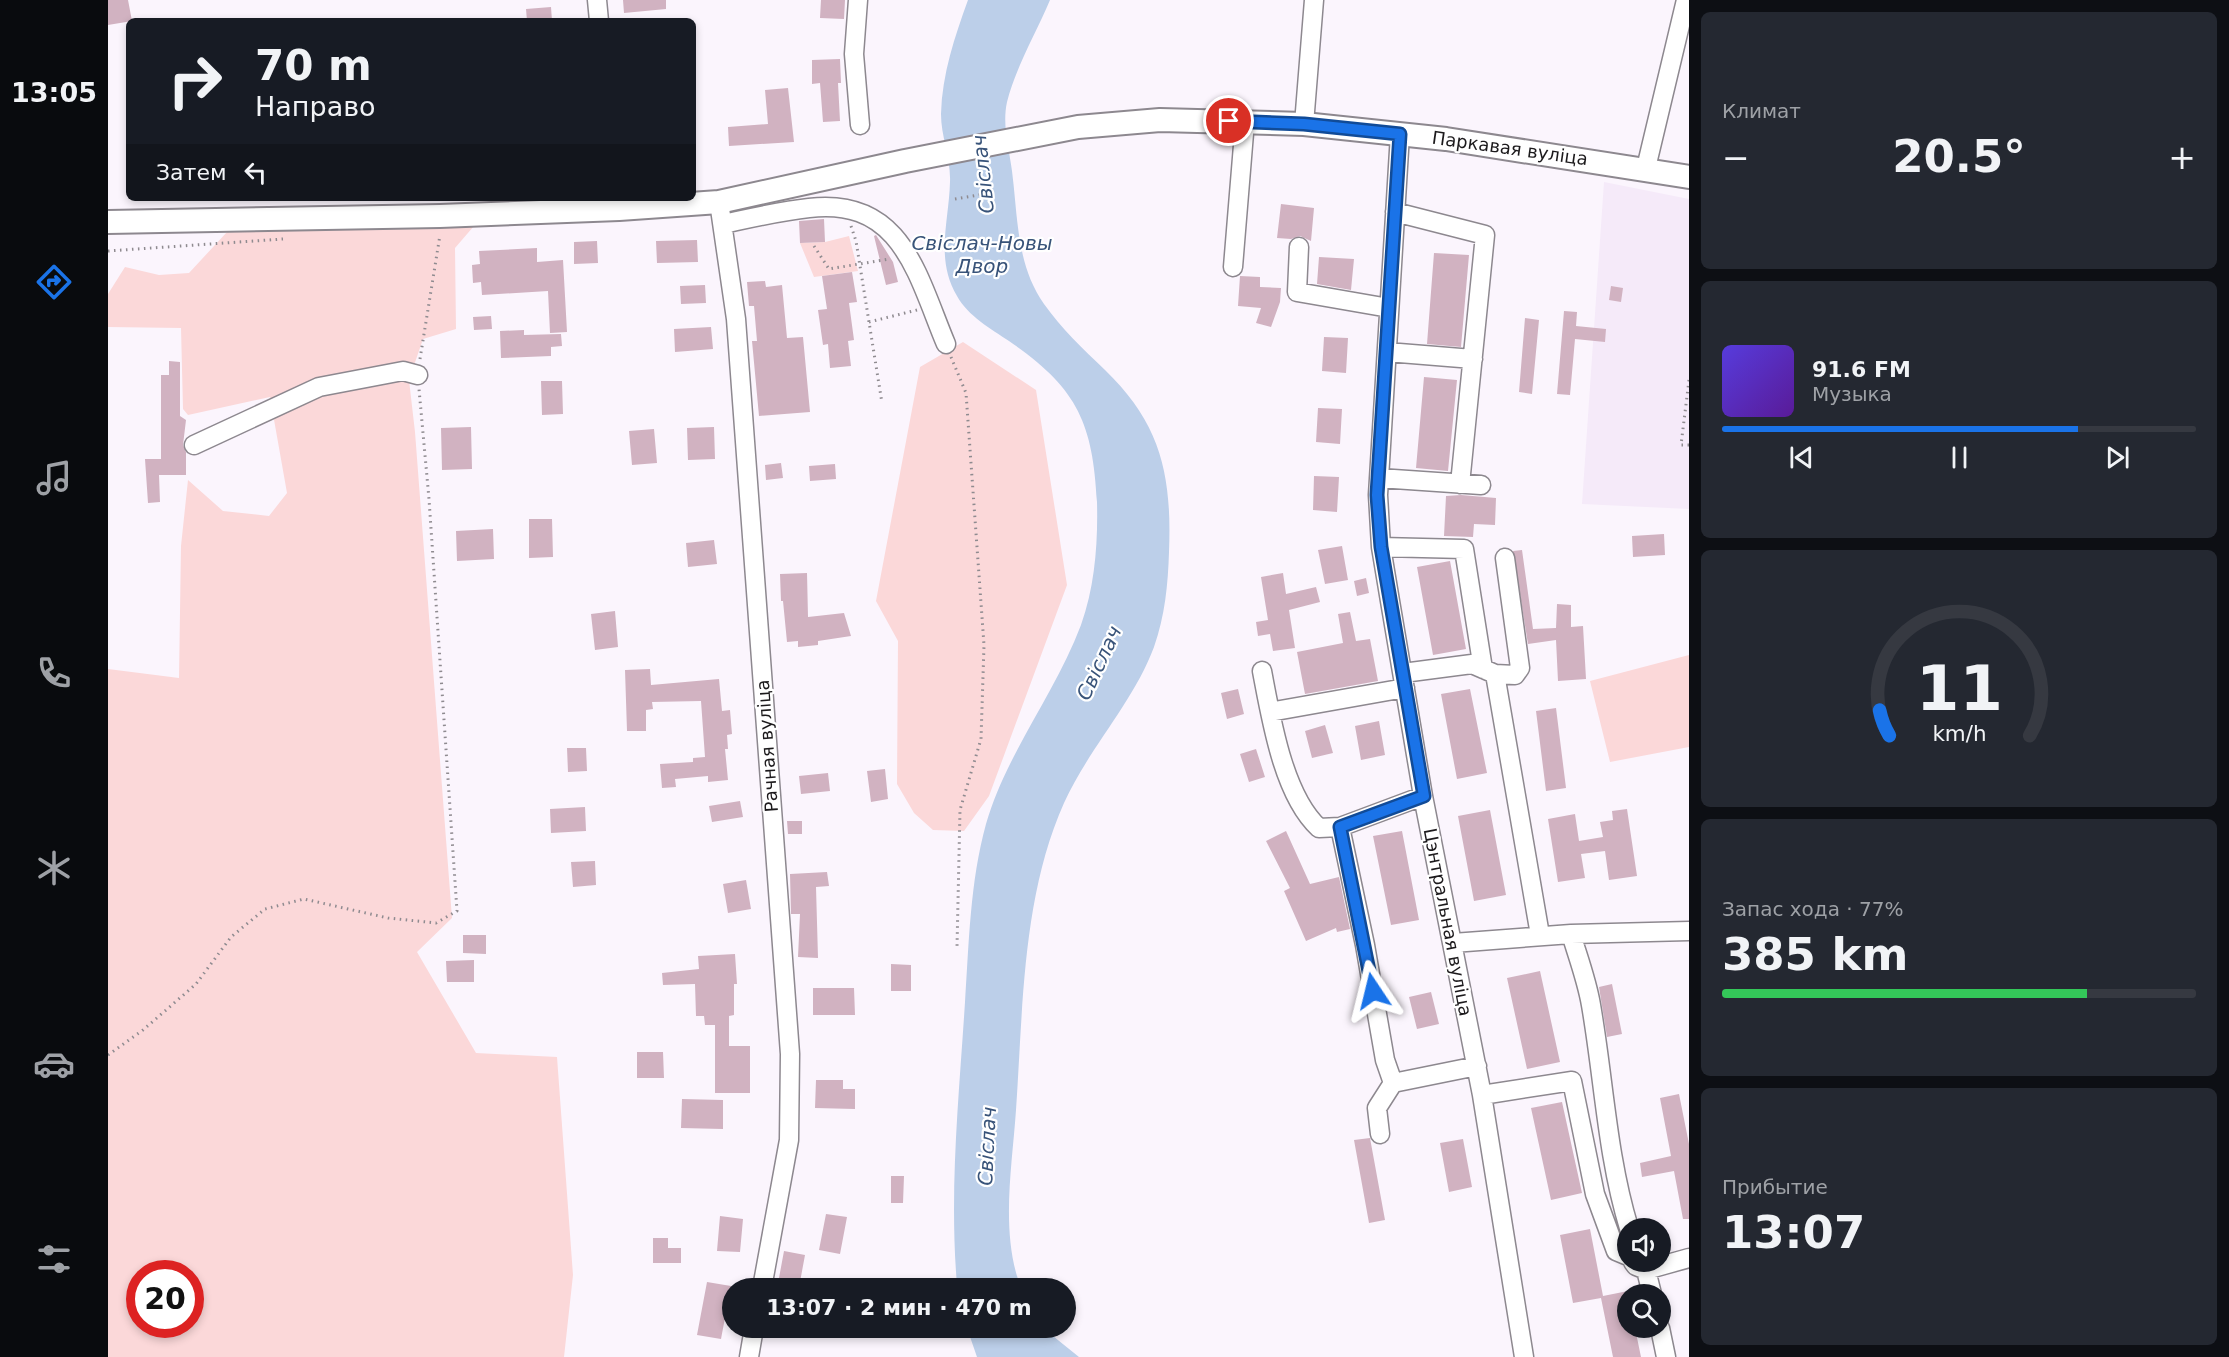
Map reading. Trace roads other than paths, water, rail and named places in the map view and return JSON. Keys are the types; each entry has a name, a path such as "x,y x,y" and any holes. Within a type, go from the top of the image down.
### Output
{"main road":[{"name":"Паркавая вуліца","path":"108,222 440,216 618,204 721,213 905,161 1078,127 1160,120 1304,124 1400,134 1646,168 1689,177"}],"street":[{"path":"597,0 599,18"},
{"path":"858,0 854,54 860,126"},
{"path":"1304,124 1314,0"},
{"path":"1646,168 1686,0"},
{"path":"1233,267 1245,121"},
{"name":"Цэнтральная вуліца","path":"1400,134 1379,477 1381,547 1424,796 1477,1066 1524,1353"},
{"path":"721,213 844,208 869,215 884,224 907,255 946,344"},
{"path":"1395,212 1485,235 1461,484"},
{"name":"Рачная вуліца","path":"721,213 736,319 790,1054 789,1140 764,1278"},
{"path":"1299,247 1297,292 1389,308"},
{"path":"1387,352 1473,359"},
{"path":"194,445 319,387 404,371 418,375"},
{"path":"1379,477 1481,485"},
{"path":"1381,547 1464,549 1540,936"},
{"path":"1270,712 1404,681 1456,664 1472,664 1489,672 1515,675 1520,668 1505,558"},
{"path":"1262,671 1270,712 1293,791 1307,817 1319,828 1340,827 1424,796"},
{"path":"1340,827 1365,945 1385,1060 1393,1083"},
{"path":"1453,943 1571,934 1689,931"},
{"path":"1571,934 1591,1003 1610,1141 1626,1218"},
{"path":"1380,1134 1377,1108 1393,1083 1477,1066"},
{"path":"1482,1095 1572,1081 1598,1201 1617,1251"},
{"path":"1671,1261 1689,1258"},
{"path":"749,1357 752,1338"},
{"path":"1662,1338 1666,1357"}],"water":[{"path":"968,0 1050,0 1016,76 1007,102 1005,119 1023,256 1035,289 1044,304 1065,330 1124,390 1139,410 1151,431 1159,452 1168,499 1169,564 1161,624 1154,647 1135,687 1086,763 1064,803 1050,839 1032,915 1023,993 1009,1200 1011,1245 1018,1278 957,1278 954,1179 971,913 981,846 995,798 1018,748 1058,675 1086,610 1095,564 1097,502 1091,449 1077,408 1050,374 967,310 950,282 946,268 945,240 950,173 941,114 944,84 958,27"},
{"path":"970,1338 1055,1338 1079,1357 977,1357"}],"water label":[{"name":"Свіслач","path":"983,174"},
{"name":"Свіслач-Новы Двор","path":"982,254"},
{"name":"Свіслач","path":"1099,663"},
{"name":"Свіслач","path":"987,1146"}]}
